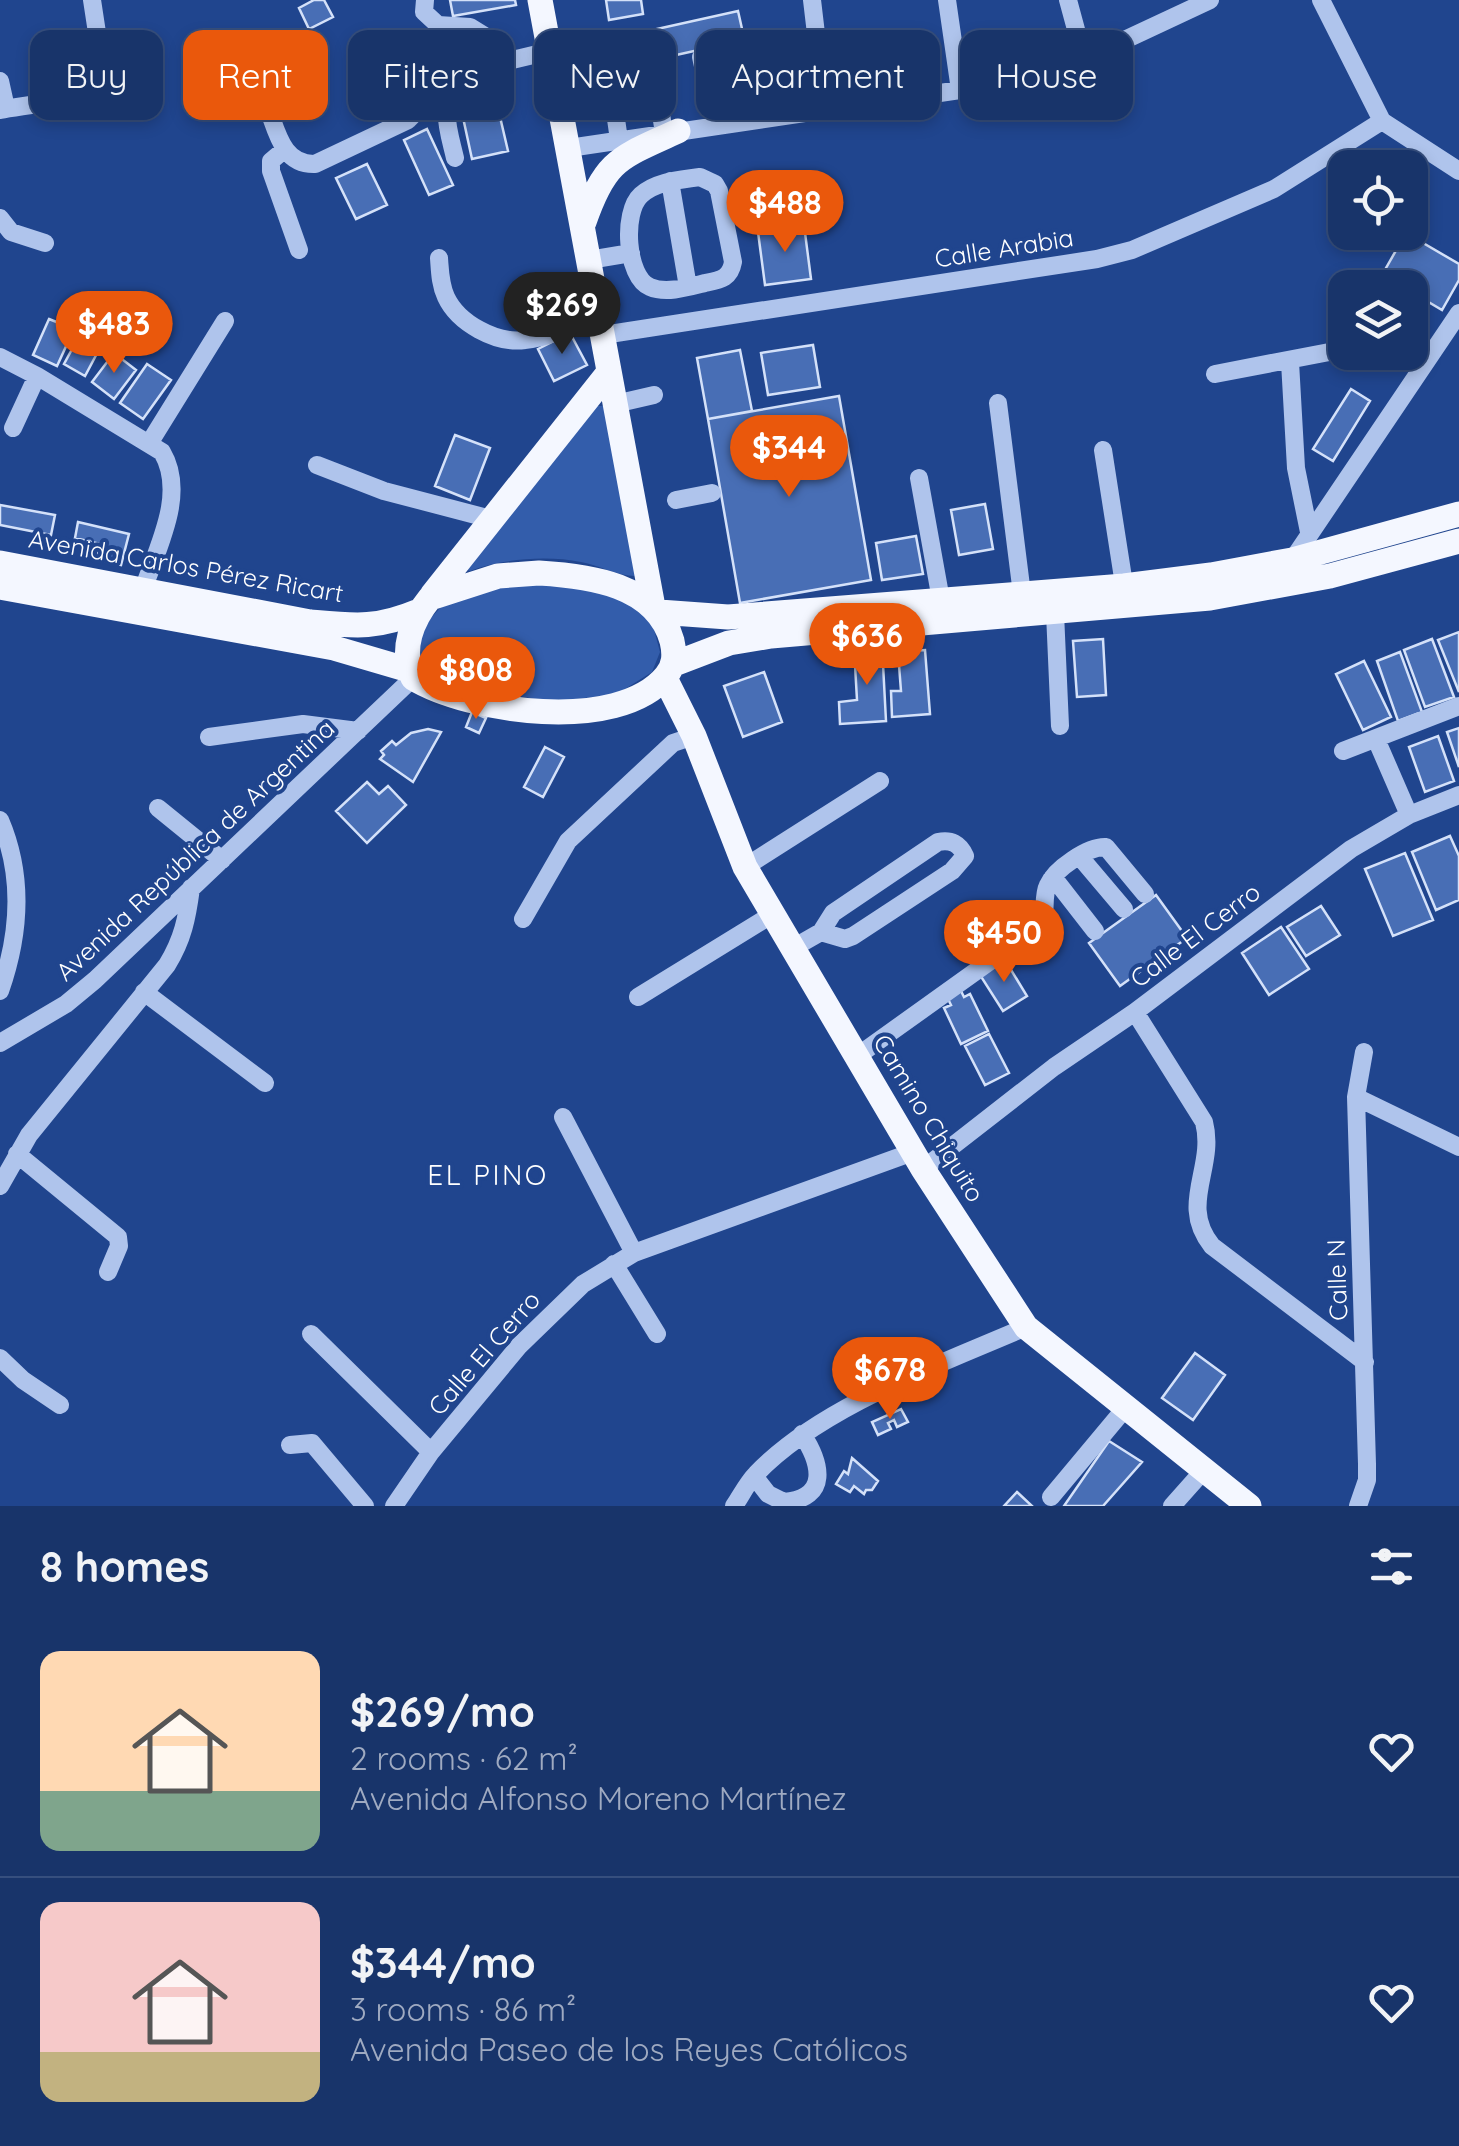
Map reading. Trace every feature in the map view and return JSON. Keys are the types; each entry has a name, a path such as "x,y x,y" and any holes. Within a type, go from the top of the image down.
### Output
{"main road":[{"name":"Camino Chiquito","path":"540,0 546,30"},
{"name":"Camino Chiquito","path":"563,120 656,609 674,648 669,671 745,867 918,1160 1026,1327 1249,1506"},
{"path":"582,227 601,178 614,165 671,132"},
{"path":"411,674 407,646 424,604 609,372"},
{"path":"0,587 345,650 411,674 463,701 519,711 558,712 626,700 669,671 730,643 771,636 1055,613 1211,575 1292,560 1459,514"},
{"path":"656,609 728,617 1022,594 1126,597 1277,588 1459,540"},
{"name":"Avenida Carlos Pérez Ricart","path":"0,563 310,622 352,626 388,624 424,604 498,576 538,573 621,588 656,609"}],"street":[{"path":"0,81 3,109 72,96 102,82 92,0"},
{"path":"426,0 424,12 438,25 475,30"},
{"path":"812,0 815,30"},
{"path":"940,93 960,90 946,0"},
{"path":"1068,0 1076,30"},
{"path":"1321,0 1382,121 1459,172"},
{"path":"1133,35 1201,2"},
{"path":"273,120 284,150 300,163 315,164 408,120"},
{"path":"448,120 455,158"},
{"path":"617,120 620,140"},
{"path":"668,120 671,132"},
{"path":"715,120 716,124"},
{"path":"568,148 747,120"},
{"name":"Calle Arabia","path":"439,258 446,298 465,320 498,338 528,340 601,324 1077,262 1132,250 1274,189 1382,121"},
{"path":"284,150 271,161 271,170 300,250"},
{"path":"700,178 715,184 733,262 724,280 661,290 648,287 640,279 631,253 630,214 645,190 670,181 700,178"},
{"path":"670,181 688,287"},
{"path":"0,218 11,232 44,243"},
{"path":"589,260 631,253"},
{"path":"1277,588 1310,532 1459,313"},
{"path":"150,442 225,321"},
{"path":"1214,374 1328,353"},
{"path":"0,357 150,442 170,464 173,496 143,590"},
{"path":"1290,362 1296,468 1310,532"},
{"path":"12,428 37,376"},
{"path":"615,404 654,395"},
{"path":"998,403 1022,594"},
{"path":"1103,450 1126,597"},
{"path":"317,465 384,490 491,519"},
{"path":"919,478 941,600"},
{"path":"676,500 712,493"},
{"path":"1055,613 1060,726"},
{"name":"Avenida República de Argentina","path":"0,1043 66,1004 358,731 411,674"},
{"path":"1343,750 1459,706"},
{"path":"208,736 302,724 358,731"},
{"path":"522,919 568,841 672,743 694,736"},
{"path":"1376,739 1409,815"},
{"path":"745,867 880,781"},
{"name":"Calle El Cerro","path":"394,1506 431,1452 519,1346 583,1284 634,1253 918,1160 1135,1012 1350,849 1409,815 1459,795"},
{"path":"158,808 222,860"},
{"path":"0,820 15,859 18,885 15,928 0,992"},
{"path":"793,948 821,932 833,913 938,842 951,842 962,848 965,856 952,871 853,936 845,939 821,932"},
{"path":"856,1057 1042,924 1046,892 1054,876 1091,848 1106,847 1144,894"},
{"path":"1080,857 1124,909"},
{"path":"1054,876 1095,931"},
{"path":"0,1186 17,1154 181,942 192,887"},
{"path":"638,996 772,914"},
{"path":"144,992 265,1083"},
{"path":"1135,1012 1204,1122 1208,1142 1196,1209 1197,1223 1204,1236 1364,1362"},
{"name":"Calle N","path":"1358,1506 1367,1480 1356,1097 1364,1052"},
{"path":"1356,1097 1459,1148"},
{"path":"563,1117 634,1253"},
{"path":"17,1154 118,1237 119,1246 108,1272"},
{"path":"614,1264 657,1334"},
{"path":"734,1506 754,1476 802,1434 900,1382 1026,1327"},
{"path":"311,1334 431,1452"},
{"path":"0,1358 60,1406"},
{"path":"1050,1496 1127,1406"},
{"path":"754,1476 768,1494 784,1502 806,1496 815,1487 818,1462 802,1434"},
{"path":"290,1444 312,1443 365,1506"},
{"path":"1172,1506 1204,1470"}],"shaded area":[{"path":"594,406 605,406 635,576 553,559 524,559 464,569"},
{"path":"545,581 617,595 652,622 660,652 652,672 617,694 552,702 455,685 430,672 418,654 424,631 434,614 448,602 483,589"}],"building":[{"path":"314,0 324,0 333,17 309,29 299,8"},
{"path":"450,0 515,0 516,5 453,16"},
{"path":"606,0 641,0 643,14 609,20"},
{"path":"738,11 742,30 696,30 696,51 676,55 676,30 652,30"},
{"path":"464,120 501,120 508,151 472,159"},
{"path":"427,129 453,185 429,195 404,140"},
{"path":"367,164 387,205 356,219 336,178"},
{"path":"804,225 811,279 765,285 758,232"},
{"path":"1428,246 1459,264 1459,280 1442,310 1428,302 1428,270 1385,270 1396,250 1428,250"},
{"path":"49,319 74,329 57,366 33,355"},
{"path":"82,331 103,342 85,376 64,364"},
{"path":"570,333 587,365 554,381 538,349"},
{"path":"813,345 820,387 768,395 761,353"},
{"path":"740,350 752,411 708,419 697,358"},
{"path":"114,353 136,370 114,399 92,382"},
{"path":"147,364 171,380 143,419 120,403"},
{"path":"1351,389 1370,401 1333,461 1313,449"},
{"path":"839,396 871,580 740,603 708,419"},
{"path":"455,435 490,448 470,500 435,486"},
{"path":"985,504 993,549 959,555 951,510"},
{"path":"0,505 55,515 51,535 0,525"},
{"path":"78,522 129,534 121,565 97,560 100,544 75,538"},
{"path":"916,536 923,574 882,580 876,543"},
{"path":"1459,632 1459,692 1438,640"},
{"path":"1103,639 1106,695 1077,697 1073,641"},
{"path":"1432,639 1454,697 1425,707 1404,650"},
{"path":"882,645 886,721 840,724 839,702 857,700 854,647"},
{"path":"925,650 930,714 892,717 891,691 901,691 898,652"},
{"path":"1400,652 1422,712 1398,721 1377,661"},
{"path":"1364,661 1391,717 1363,730 1336,674"},
{"path":"764,672 782,722 743,737 724,686"},
{"path":"472,712 486,718 479,733 466,727"},
{"path":"1459,728 1459,767 1447,732"},
{"path":"428,729 441,732 413,782 380,759 384,755 381,751 392,741 396,745 411,733"},
{"path":"1438,736 1454,781 1425,792 1409,747"},
{"path":"545,747 564,757 543,797 524,787"},
{"path":"367,782 379,794 388,786 406,805 367,843 336,811"},
{"path":"1450,836 1459,856 1459,900 1436,910 1412,852"},
{"path":"1405,853 1433,920 1393,936 1365,869"},
{"path":"1156,895 1187,938 1120,986 1089,943"},
{"path":"1321,906 1340,935 1306,956 1287,927"},
{"path":"1281,927 1309,969 1269,995 1242,953"},
{"path":"1005,960 1027,996 1003,1011 980,975"},
{"path":"961,991 964,997 970,994 988,1031 961,1044 944,1008 951,1005 947,997"},
{"path":"989,1034 1009,1073 985,1085 965,1046"},
{"path":"1195,1353 1225,1375 1193,1420 1162,1398"},
{"path":"901,1409 908,1422 897,1427 894,1420 888,1423 891,1429 878,1435 872,1422"},
{"path":"1109,1441 1142,1462 1103,1506 1064,1506"},
{"path":"852,1458 878,1481 864,1494 854,1486 850,1492 836,1484 844,1471 848,1474"},
{"path":"1017,1492 1032,1506 1004,1506"}],"district":[{"name":"EL PINO","path":"488,1175"}]}
